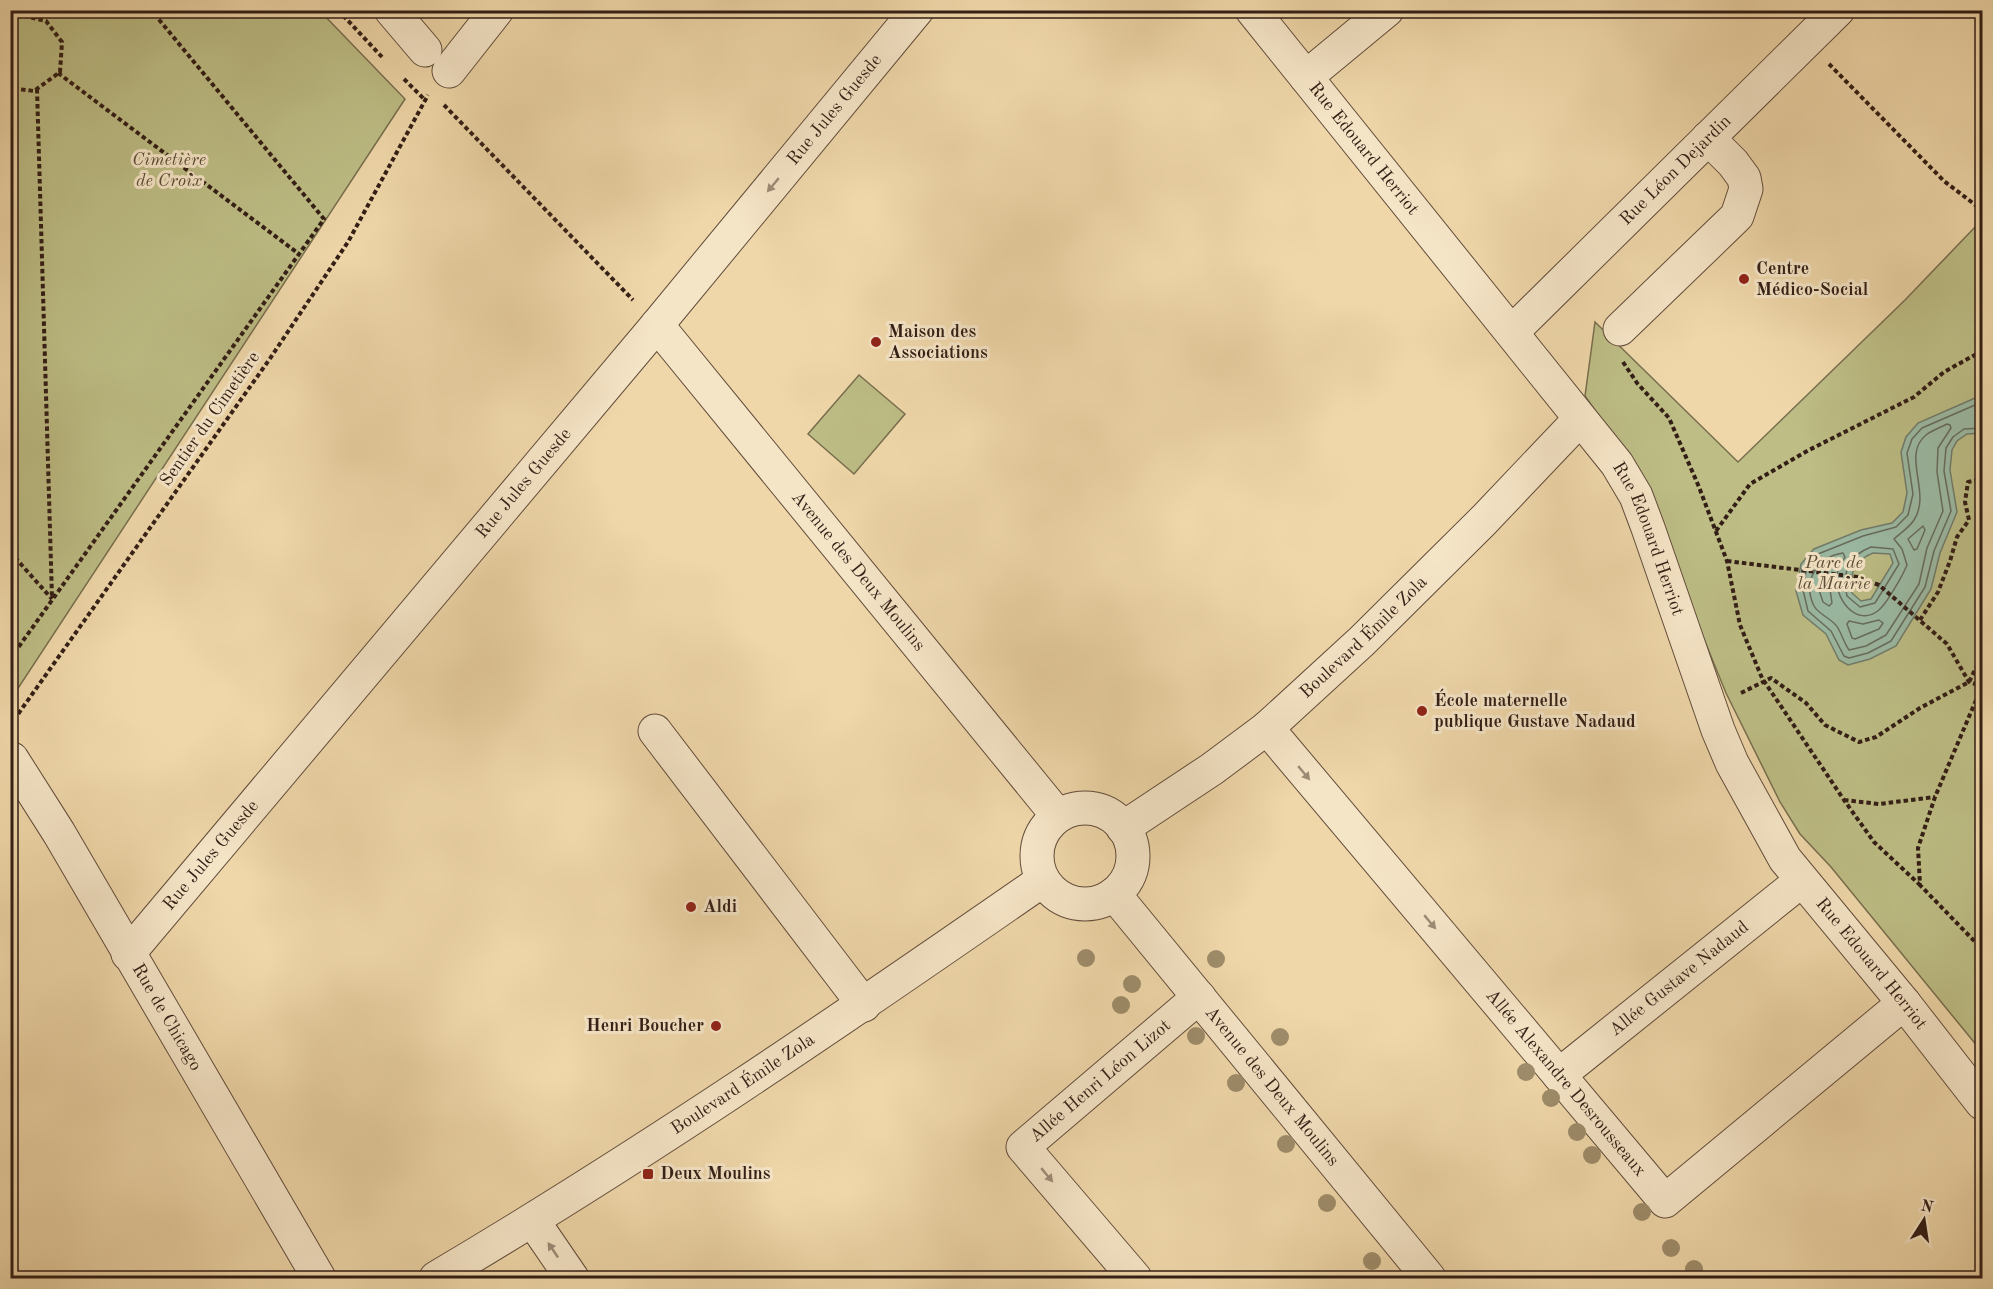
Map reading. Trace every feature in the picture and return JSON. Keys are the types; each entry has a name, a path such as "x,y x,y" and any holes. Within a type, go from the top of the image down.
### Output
{"street":[{"path":"391,10 425,50"},
{"path":"439,87 497,10"},
{"name":"Rue Jules Guesde","path":"128,954 657,325 917,10"},
{"name":"Rue Edouard Herriot","path":"1252,10 1617,464 1636,496 1732,763 1773,839 1801,881 1904,1003 1983,1103"},
{"path":"1306,77 1387,10"},
{"name":"Rue Léon Dejardin","path":"1512,332 1838,10"},
{"path":"1620,329 1737,216 1746,189 1744,178 1733,163 1708,138"},
{"name":"Avenue des Deux Moulins","path":"657,325 1058,816"},
{"name":"Boulevard Émile Zola","path":"1124,828 1212,769 1267,728 1370,633 1484,520 1580,419"},
{"name":"Allée Alexandre Desrousseaux","path":"1267,728 1665,1201 1904,1003"},
{"path":"655,731 864,1005"},
{"name":"Rue de Chicago","path":"11,760 58,833 319,1278"},
{"path":"1081,808 1097,810 1112,817 1124,828 1132,851 1131,867 1125,882 1114,894 1092,904 1076,904 1054,893 1043,880 1038,866 1037,849 1042,834 1058,816 1081,808"},
{"name":"Boulevard Émile Zola","path":"436,1278 533,1221 610,1169 715,1104 864,1005 1043,880"},
{"name":"Allée Gustave Nadaud","path":"1559,1075 1801,881"},
{"name":"Avenue des Deux Moulins","path":"1114,894 1429,1278"},
{"name":"Allée Henri Léon Lizot","path":"1135,1278 1023,1147 1199,997"},
{"path":"533,1221 572,1278"}],"path":[{"path":"36,10 36,19"},
{"path":"10,659 324,219 151,10"},
{"path":"10,20 21,15 46,21 62,42 60,72 34,91 10,88"},
{"path":"425,50 439,87 657,325"},
{"path":"1825,60 1944,181 1983,210"},
{"path":"58,73 299,254"},
{"name":"Sentier du Cimetière","path":"11,760 16,717 269,360 348,242 439,87"},
{"path":"37,89 52,600"},
{"path":"1620,329 1614,349 1637,383 1669,418 1727,561 1740,625 1765,682 1874,842 1983,949"},
{"path":"1716,531 1750,484 1809,450 1914,397 1944,372 1983,351"},
{"path":"1920,620 1938,592 1957,537 1969,520 1965,502 1968,482 1983,479"},
{"path":"10,552 52,600"},
{"path":"1727,561 1857,577 1873,582 1947,644 1969,682 1982,686 1935,797 1918,848 1920,885"},
{"path":"1710,707 1771,678 1806,703 1825,724 1859,742 1876,737 1920,708 1969,682 1983,656"},
{"path":"1844,800 1879,804 1935,797"}],"green space":[{"name":"Cimetière de Croix","path":"11,10 320,11 405,99 11,699"},
{"name":"Parc de la Mairie","path":"1976,226 1982,232 1982,1052 1831,867 1800,834 1780,802 1726,693 1632,463 1585,396 1595,322 1738,462 1905,300"},
{"path":"859,375 905,414 854,474 808,434"}],"water":[{"path":"1982,395 1982,433 1967,434 1957,441 1952,450 1950,470 1957,512 1940,553 1931,589 1896,646 1870,659 1848,665 1839,660 1826,634 1803,615 1796,591 1801,564 1814,549 1861,530 1892,523 1903,512 1907,493 1901,452 1906,437 1918,423","holes":["1873,553 1890,554 1893,563 1871,599 1861,601 1852,593 1854,568 1866,556"]}],"place":[{"name":"Centre Médico-Social","path":"1744,279"},
{"name":"Maison des Associations","path":"876,342"},
{"name":"École maternelle publique Gustave Nadaud","path":"1422,711"},
{"name":"Aldi","path":"691,907"},
{"name":"Henri Boucher","path":"716,1026"},
{"name":"Deux Moulins","path":"648,1174"}]}
